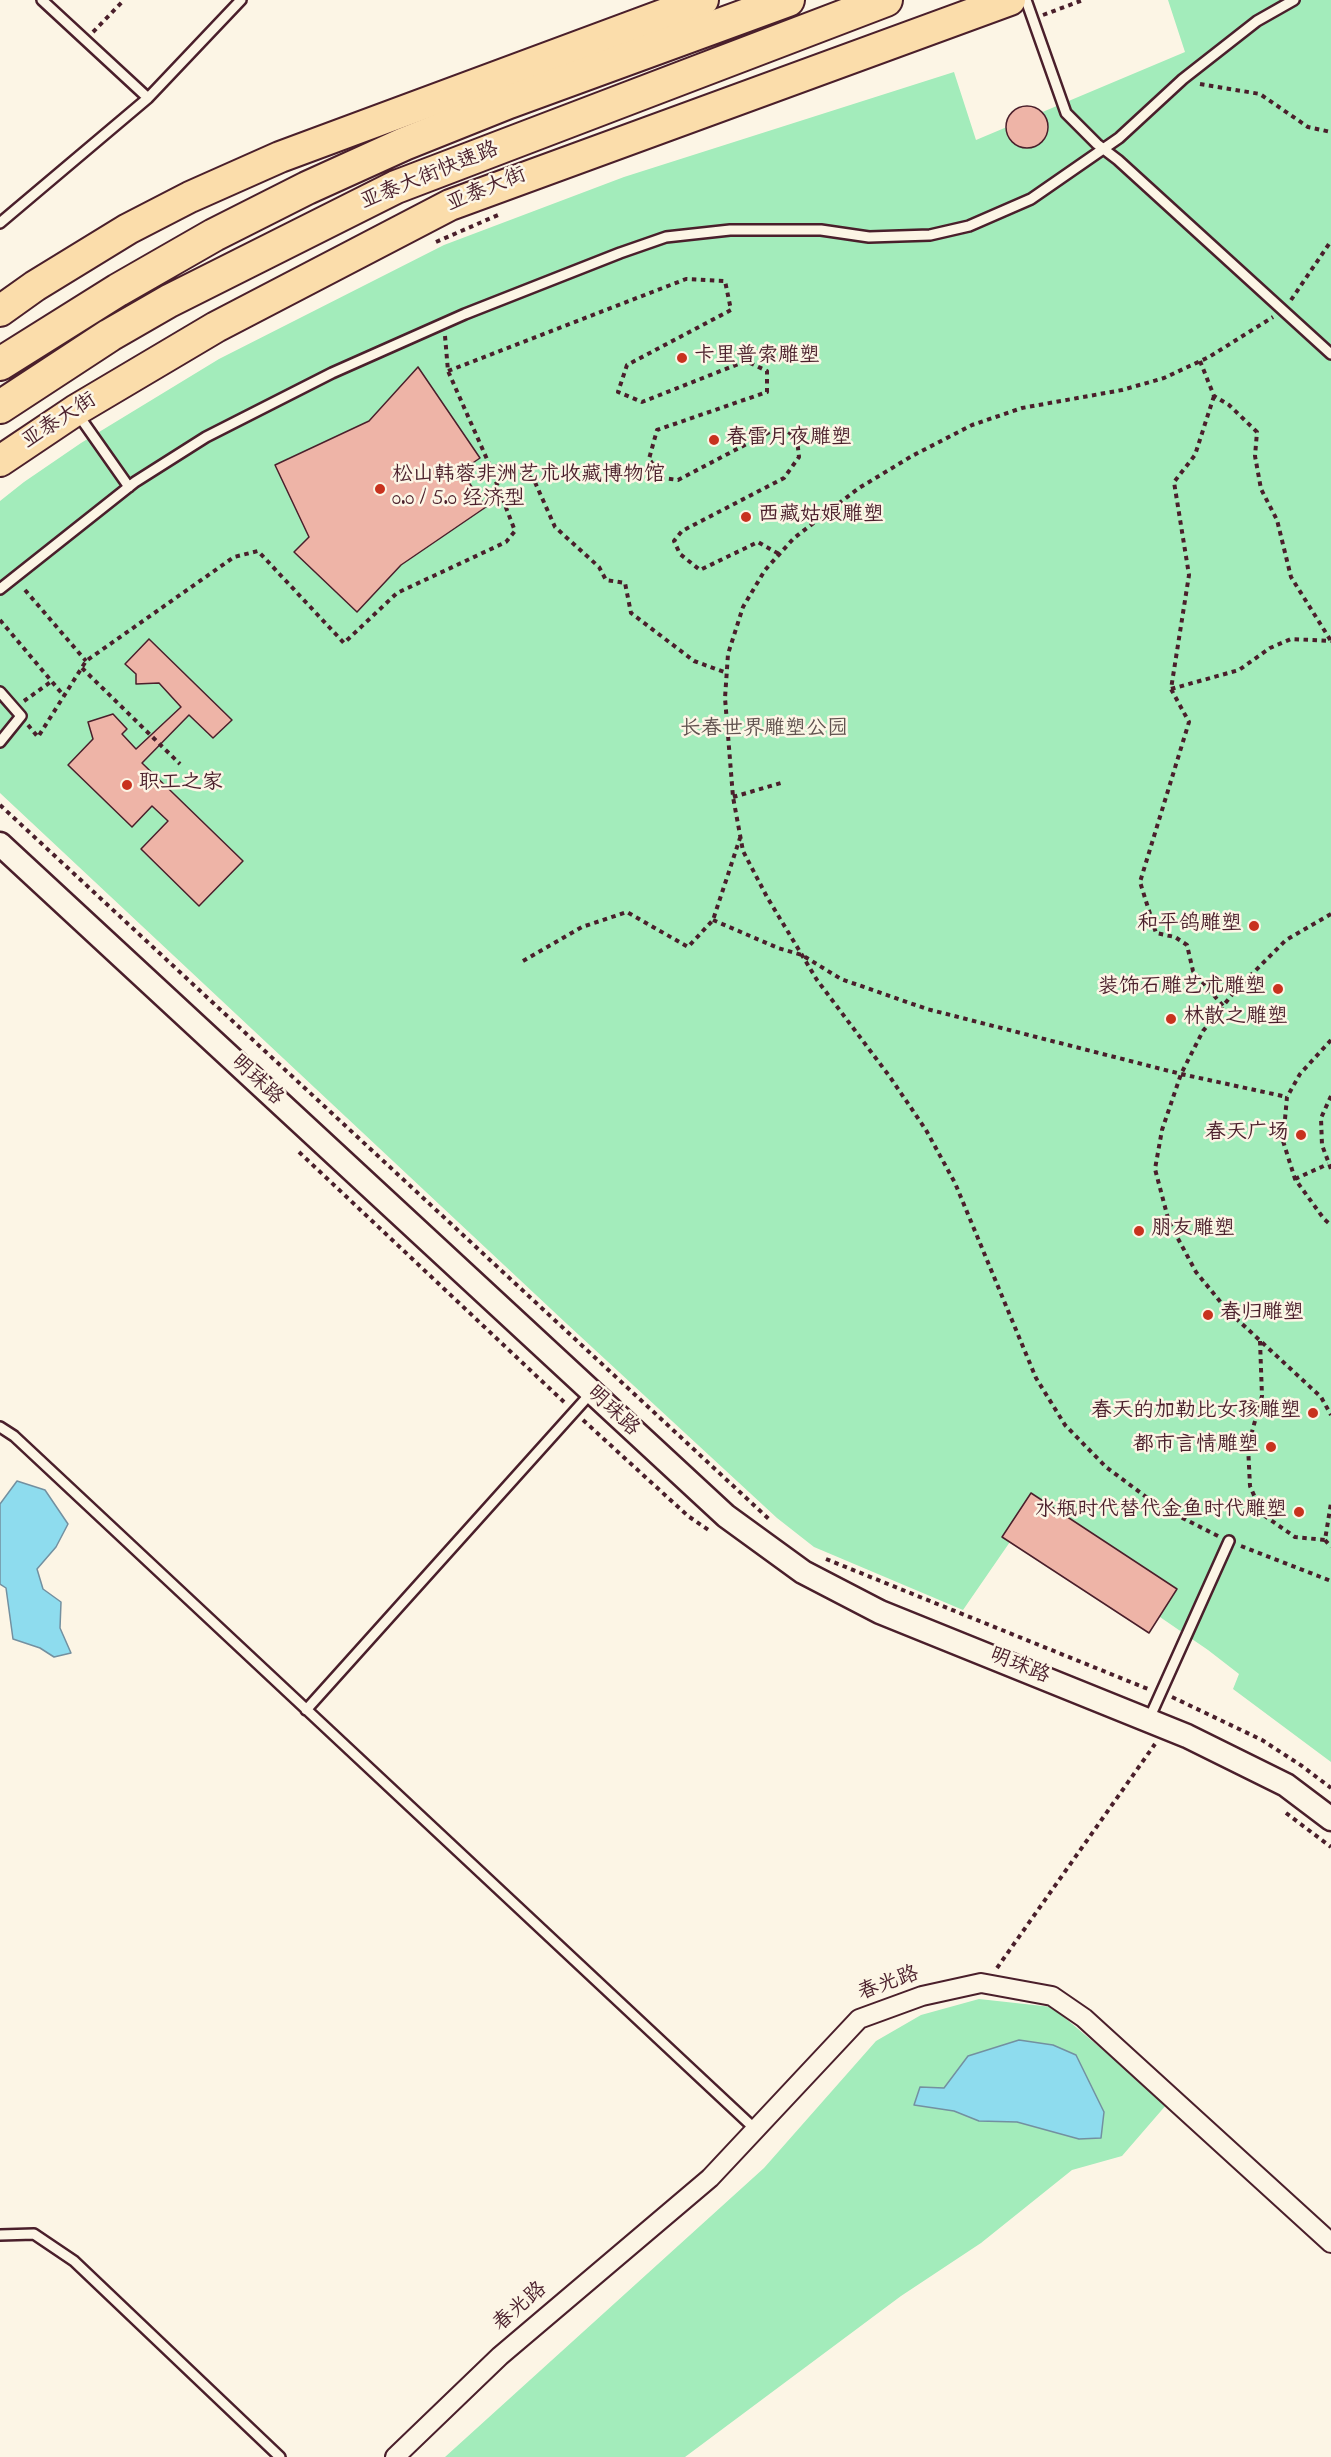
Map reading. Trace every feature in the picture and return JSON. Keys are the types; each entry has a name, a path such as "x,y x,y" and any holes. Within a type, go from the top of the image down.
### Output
{"highway":[{"name":"亚泰大街快速路","path":"7,356 214,235 307,188 404,144 509,102 788,0"},
{"name":"亚泰大街快速路","path":"0,415 10,400 149,312 264,251 396,187 886,0"}],"main road":[{"path":"0,311 35,286 128,229 280,157 703,0"},
{"name":"亚泰大街","path":"0,461 76,410 216,327 450,205 1010,0"}],"street":[{"name":"明珠路","path":"0,844 726,1516 803,1572 880,1612 1149,1719 1286,1785 1331,1819"},
{"name":"春光路","path":"395,2457 500,2356 710,2178 754,2128 859,2019 922,1996 986,1984 1052,1996 1084,2018 1331,2242"}],"lane":[{"path":"42,0 148,98"},
{"path":"0,223 148,98 241,0"},
{"path":"1026,0 1066,112 1097,144 1331,354"},
{"path":"0,589 129,487 206,437 332,373 444,323 620,253 666,237 730,230 821,230 869,237 930,235 969,226 1031,199 1104,148 1257,21 1294,0"},
{"path":"76,410 129,487"},
{"path":"0,692 21,716 0,742"},
{"path":"306,1710 591,1393"},
{"path":"0,1427 14,1436 754,2128"},
{"path":"1149,1719 1229,1541"},
{"path":"0,2235 34,2234 74,2261 280,2457"}],"path":[{"path":"85,40 124,0"},
{"path":"1032,19 1083,0"},
{"path":"1182,81 1260,94 1308,127 1331,132"},
{"path":"427,246 509,211"},
{"path":"1331,241 1284,310 1254,331 1200,361 1164,378 1122,390 1022,408 972,425 912,456 859,488 794,538 765,570 743,607 729,654 725,698 733,797 743,851 762,888 817,980 890,1077 926,1130 955,1183 1036,1378 1065,1425 1106,1467 1157,1505 1229,1541 1331,1581"},
{"path":"448,371 686,279 725,281 731,310 627,365 618,392 642,402 746,361 767,371 767,392 657,430 649,459 663,478 678,480 781,426 797,440 799,457 784,478 682,531 674,541 680,554 700,570 758,542 779,554"},
{"path":"21,716 38,737 87,661 234,557 258,551 344,643 397,594 506,542 516,531 490,465 448,371 444,323"},
{"path":"1200,361 1214,396 1229,405 1257,432 1255,456 1262,489 1277,520 1291,577 1331,641"},
{"path":"1214,396 1195,455 1174,482 1189,575 1171,690 1189,722 1140,882 1156,933 1175,937 1187,945 1193,972 1223,1006"},
{"path":"490,465 515,468 534,480 555,527 599,567 606,580 626,583 631,613 694,661 727,673"},
{"path":"25,590 87,661"},
{"path":"0,620 64,696"},
{"path":"1171,690 1239,670 1270,648 1291,639 1331,641"},
{"path":"82,668 180,764"},
{"path":"14,708 52,681"},
{"path":"733,797 781,783"},
{"path":"0,805 772,1522"},
{"path":"524,961 582,927 627,912 688,947 713,920 740,836"},
{"path":"1331,914 1286,940 1223,1006 1203,1031 1181,1074 1162,1130 1155,1168 1169,1222 1196,1272 1227,1311 1321,1397 1331,1414"},
{"path":"713,920 778,948 802,955 841,979 927,1009 1181,1074 1287,1097"},
{"path":"1331,1040 1300,1074 1287,1097 1283,1141 1295,1179 1311,1203 1331,1225"},
{"path":"1295,1179 1330,1166 1322,1145 1321,1118 1331,1096"},
{"path":"1260,1340 1262,1396 1248,1446 1250,1486 1262,1514 1295,1537 1324,1540 1331,1547"},
{"path":"1324,1540 1331,1503"},
{"path":"822,1557 1127,1682 1162,1692 1262,1740 1331,1788"},
{"path":"986,1984 1156,1742"}],"green space":[{"name":"长春世界雕塑公园","path":"1168,0 1331,0 1331,1762 1233,1689 1239,1674 1208,1650 1023,1523 963,1610 814,1547 777,1518 567,1324 0,793 0,501 81,443 219,359 444,245 624,177 954,72 976,140 1185,52"},
{"path":"979,1999 1052,2007 1167,2104 1122,2156 1072,2170 981,2243 901,2296 685,2457 445,2457 764,2168 876,2041 921,2015"}],"water":[{"path":"17,1481 45,1490 68,1524 56,1547 37,1569 43,1589 61,1602 60,1628 71,1653 54,1657 40,1648 13,1639 6,1588 0,1584 0,1504"},
{"path":"1019,2040 1053,2045 1076,2055 1104,2112 1101,2138 1079,2139 1017,2122 979,2121 954,2111 914,2105 920,2087 944,2088 968,2056"}],"building":[{"path":"1027,106 1042,112 1048,127 1042,142 1027,148 1012,142 1006,127 1012,112"},
{"name":"松山韩蓉非洲艺术收藏博物馆 0.0 / 5.0 经济型","path":"418,367 480,458 461,471 486,507 401,565 357,612 294,552 309,537 275,465 369,421"},
{"name":"职工之家","path":"149,639 232,720 213,738 189,715 142,763 243,861 199,906 141,849 168,821 152,806 132,827 68,765 93,739 88,722 113,714 127,729 122,734 136,749 181,707 159,683 136,684 136,674 125,664"},
{"path":"1031,1493 1177,1589 1149,1633 1002,1537"}],"place":[{"name":"卡里普索雕塑","path":"682,358"},
{"name":"春雷月夜雕塑","path":"714,440"},
{"name":"松山韩蓉非洲艺术收藏博物馆 0.0 / 5.0 经济型","path":"380,489"},
{"name":"西藏姑娘雕塑","path":"746,517"},
{"name":"职工之家","path":"127,785"},
{"name":"和平鸽雕塑","path":"1254,926"},
{"name":"装饰石雕艺术雕塑","path":"1278,989"},
{"name":"林散之雕塑","path":"1171,1019"},
{"name":"春天广场","path":"1301,1135"},
{"name":"朋友雕塑","path":"1139,1231"},
{"name":"春归雕塑","path":"1208,1315"},
{"name":"春天的加勒比女孩雕塑","path":"1313,1413"},
{"name":"都市言情雕塑","path":"1271,1447"},
{"name":"水瓶时代替代金鱼时代雕塑","path":"1299,1512"}]}
